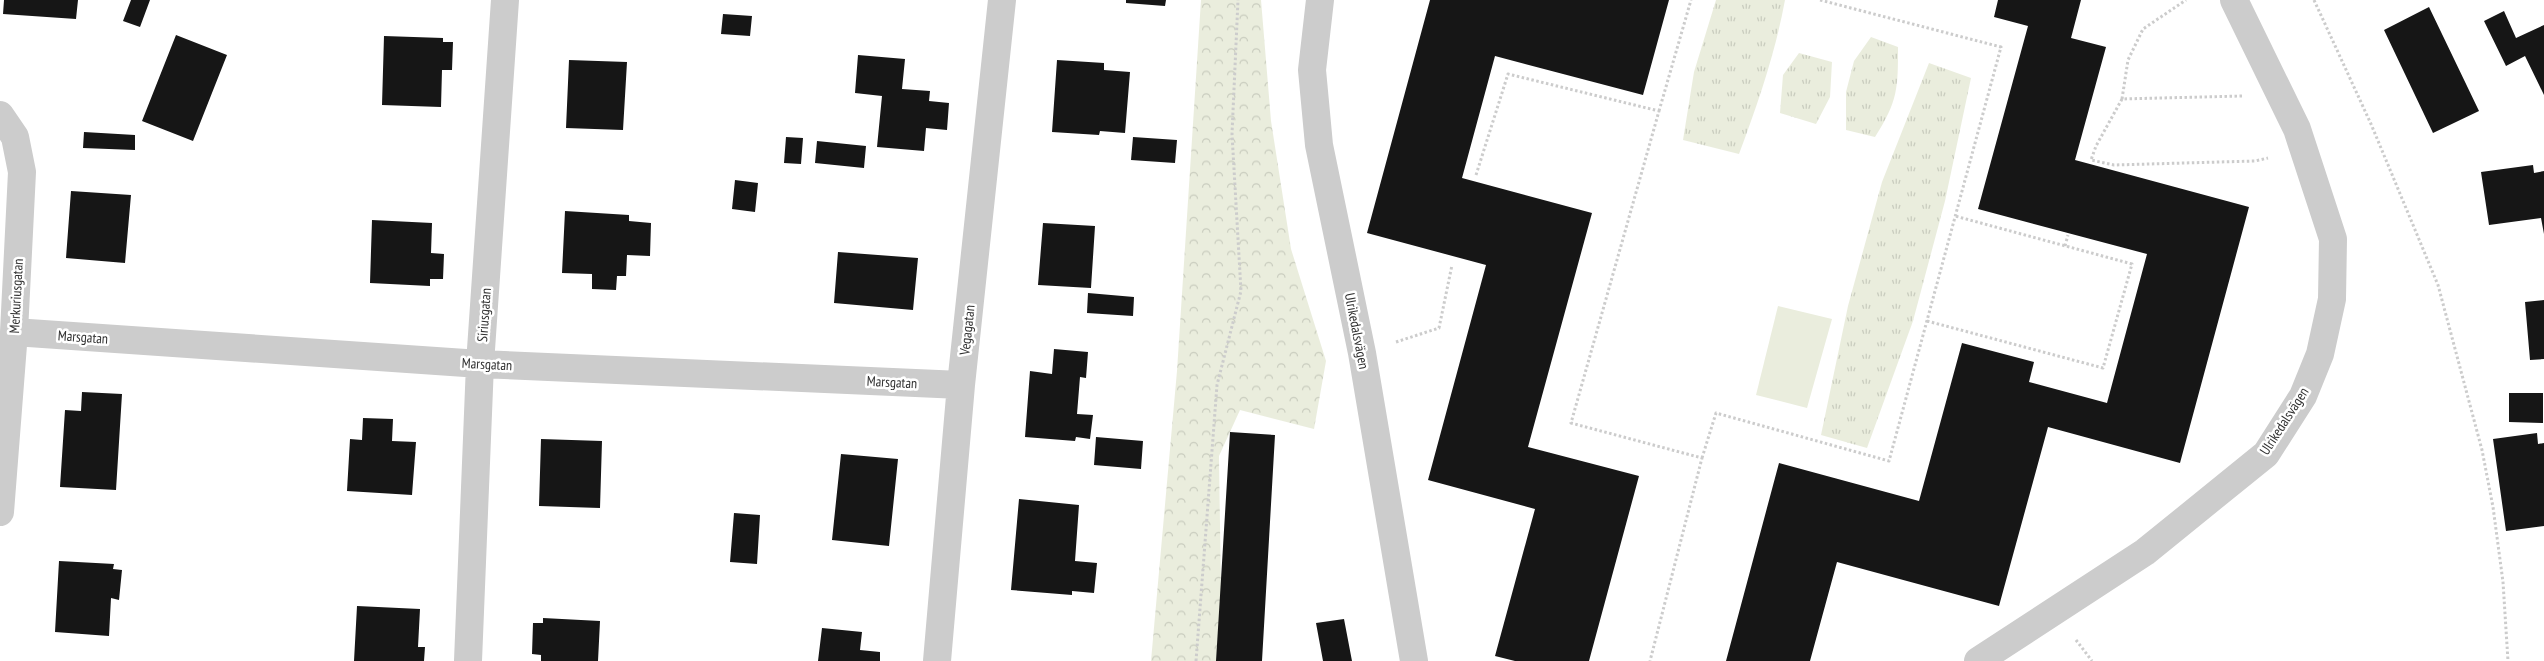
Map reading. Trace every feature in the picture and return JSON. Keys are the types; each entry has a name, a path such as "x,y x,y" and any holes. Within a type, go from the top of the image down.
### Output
{"street":[{"name":"Siriusgatan","path":"468,661 480,364 505,0"},
{"name":"Vegagatan","path":"937,661 961,385 1002,0"},
{"name":"Ulrikedalsvägen","path":"1320,0 1312,70 1320,144 1362,353 1414,661"},
{"name":"Ulrikedalsvägen","path":"1978,661 2145,552 2266,454 2303,396 2320,354 2332,299 2333,240 2297,129 2234,0"},
{"name":"Merkuriusgatan","path":"0,115 15,137 22,172 14,332 0,512"},
{"name":"Marsgatan","path":"14,332 480,364 961,385"}],"path":[{"path":"1196,661 1217,385 1241,291 1232,134 1238,0"},
{"path":"1691,0 1571,423 1702,458"},
{"path":"1650,661 1702,458 1716,413 1889,461 2001,47 1820,0"},
{"path":"2186,0 2143,29 2128,60 2122,99 2096,146 2091,160 2114,165 2255,161 2304,152"},
{"path":"2314,0 2371,124 2438,285 2482,450 2491,497 2502,582 2508,661"},
{"path":"1476,175 1508,74 1659,111"},
{"path":"2122,99 2280,95"},
{"path":"1927,321 2103,368 2132,264 1955,216"},
{"path":"2065,246 2068,235"},
{"path":"1362,353 1439,328 1452,264"}],"green space":[{"path":"1201,0 1261,0 1271,121 1291,249 1326,361 1314,429 1240,410 1219,456 1222,661 1151,661 1177,371"},
{"path":"1716,0 1785,0 1765,78 1739,154 1683,140 1694,72"},
{"path":"1871,37 1898,47 1898,73 1895,94 1888,114 1875,137 1846,130 1846,92 1854,61"},
{"path":"1799,53 1832,62 1830,97 1816,124 1780,113 1783,75"},
{"path":"1929,63 1971,78 1945,201 1913,321 1867,448 1821,435 1848,306 1882,182"},
{"path":"1778,306 1832,319 1807,408 1756,395"}],"building":[{"path":"4,0 78,0 76,19 3,14"},
{"path":"131,0 150,0 140,27 123,21"},
{"path":"1126,0 1166,0 1165,6 1126,3"},
{"path":"1430,0 1669,0 1643,95 1495,56 1462,178 1592,213 1528,447 1639,476 1589,661 1515,661 1495,656 1535,509 1428,480 1486,265 1367,233"},
{"path":"1998,0 2081,0 2071,38 2106,47 2075,160 2249,207 2180,463 2048,427 1999,606 1837,562 1810,661 1726,661 1779,463 1919,501 1962,343 2034,362 2029,382 2107,403 2147,254 1978,209 2028,26 1994,17"},
{"path":"2429,7 2479,111 2433,133 2384,30"},
{"path":"2504,11 2516,38 2544,25 2544,95 2525,56 2506,66 2484,21"},
{"path":"723,14 752,16 750,36 721,34"},
{"path":"176,35 227,55 193,141 142,121"},
{"path":"384,36 443,38 443,42 453,42 452,70 442,70 441,107 382,105"},
{"path":"858,55 905,59 902,89 930,91 929,101 949,103 947,130 926,128 924,151 877,147 882,96 855,93"},
{"path":"569,60 627,62 623,130 566,128"},
{"path":"1057,60 1104,63 1104,70 1130,72 1125,133 1100,131 1099,135 1052,132"},
{"path":"84,132 135,135 135,150 83,148"},
{"path":"786,137 803,138 801,164 784,163"},
{"path":"1133,137 1177,140 1175,163 1131,160"},
{"path":"817,141 866,146 864,168 815,163"},
{"path":"2533,165 2534,173 2544,171 2544,234 2541,218 2489,225 2481,172"},
{"path":"735,180 758,183 755,212 732,209"},
{"path":"71,191 131,195 125,263 66,258"},
{"path":"565,211 629,215 629,221 651,223 650,256 627,255 626,276 617,276 616,290 592,289 592,274 562,273"},
{"path":"372,220 432,223 431,253 444,254 443,279 430,279 430,286 370,283"},
{"path":"1043,223 1095,226 1091,288 1038,285"},
{"path":"838,252 918,258 913,310 834,303"},
{"path":"1088,293 1134,297 1133,316 1087,313"},
{"path":"2544,300 2544,359 2530,360 2525,302"},
{"path":"1054,349 1088,352 1086,378 1080,377 1077,414 1093,415 1090,439 1076,437 1075,441 1025,437 1030,371 1052,374"},
{"path":"82,392 122,394 116,490 60,487 65,410 81,411"},
{"path":"2509,393 2543,393 2543,423 2509,422"},
{"path":"363,418 393,419 392,441 416,442 412,495 347,491 350,439 362,440"},
{"path":"1230,432 1275,435 1262,661 1216,661"},
{"path":"2537,433 2538,444 2544,443 2544,526 2506,531 2493,439"},
{"path":"1096,437 1143,441 1141,469 1094,465"},
{"path":"541,439 602,441 600,508 539,506"},
{"path":"841,454 898,459 889,546 832,540"},
{"path":"1019,499 1079,505 1075,561 1097,563 1094,593 1072,591 1072,595 1011,590"},
{"path":"734,513 760,515 757,564 730,562"},
{"path":"59,561 114,564 113,569 122,570 119,600 111,598 109,636 55,632"},
{"path":"357,606 420,609 418,647 425,647 424,661 354,661"},
{"path":"543,618 600,621 598,661 541,661 541,655 532,654 533,623 543,623"},
{"path":"1344,619 1352,661 1323,661 1316,623"},
{"path":"822,628 862,632 860,650 880,652 880,661 818,661"}]}
